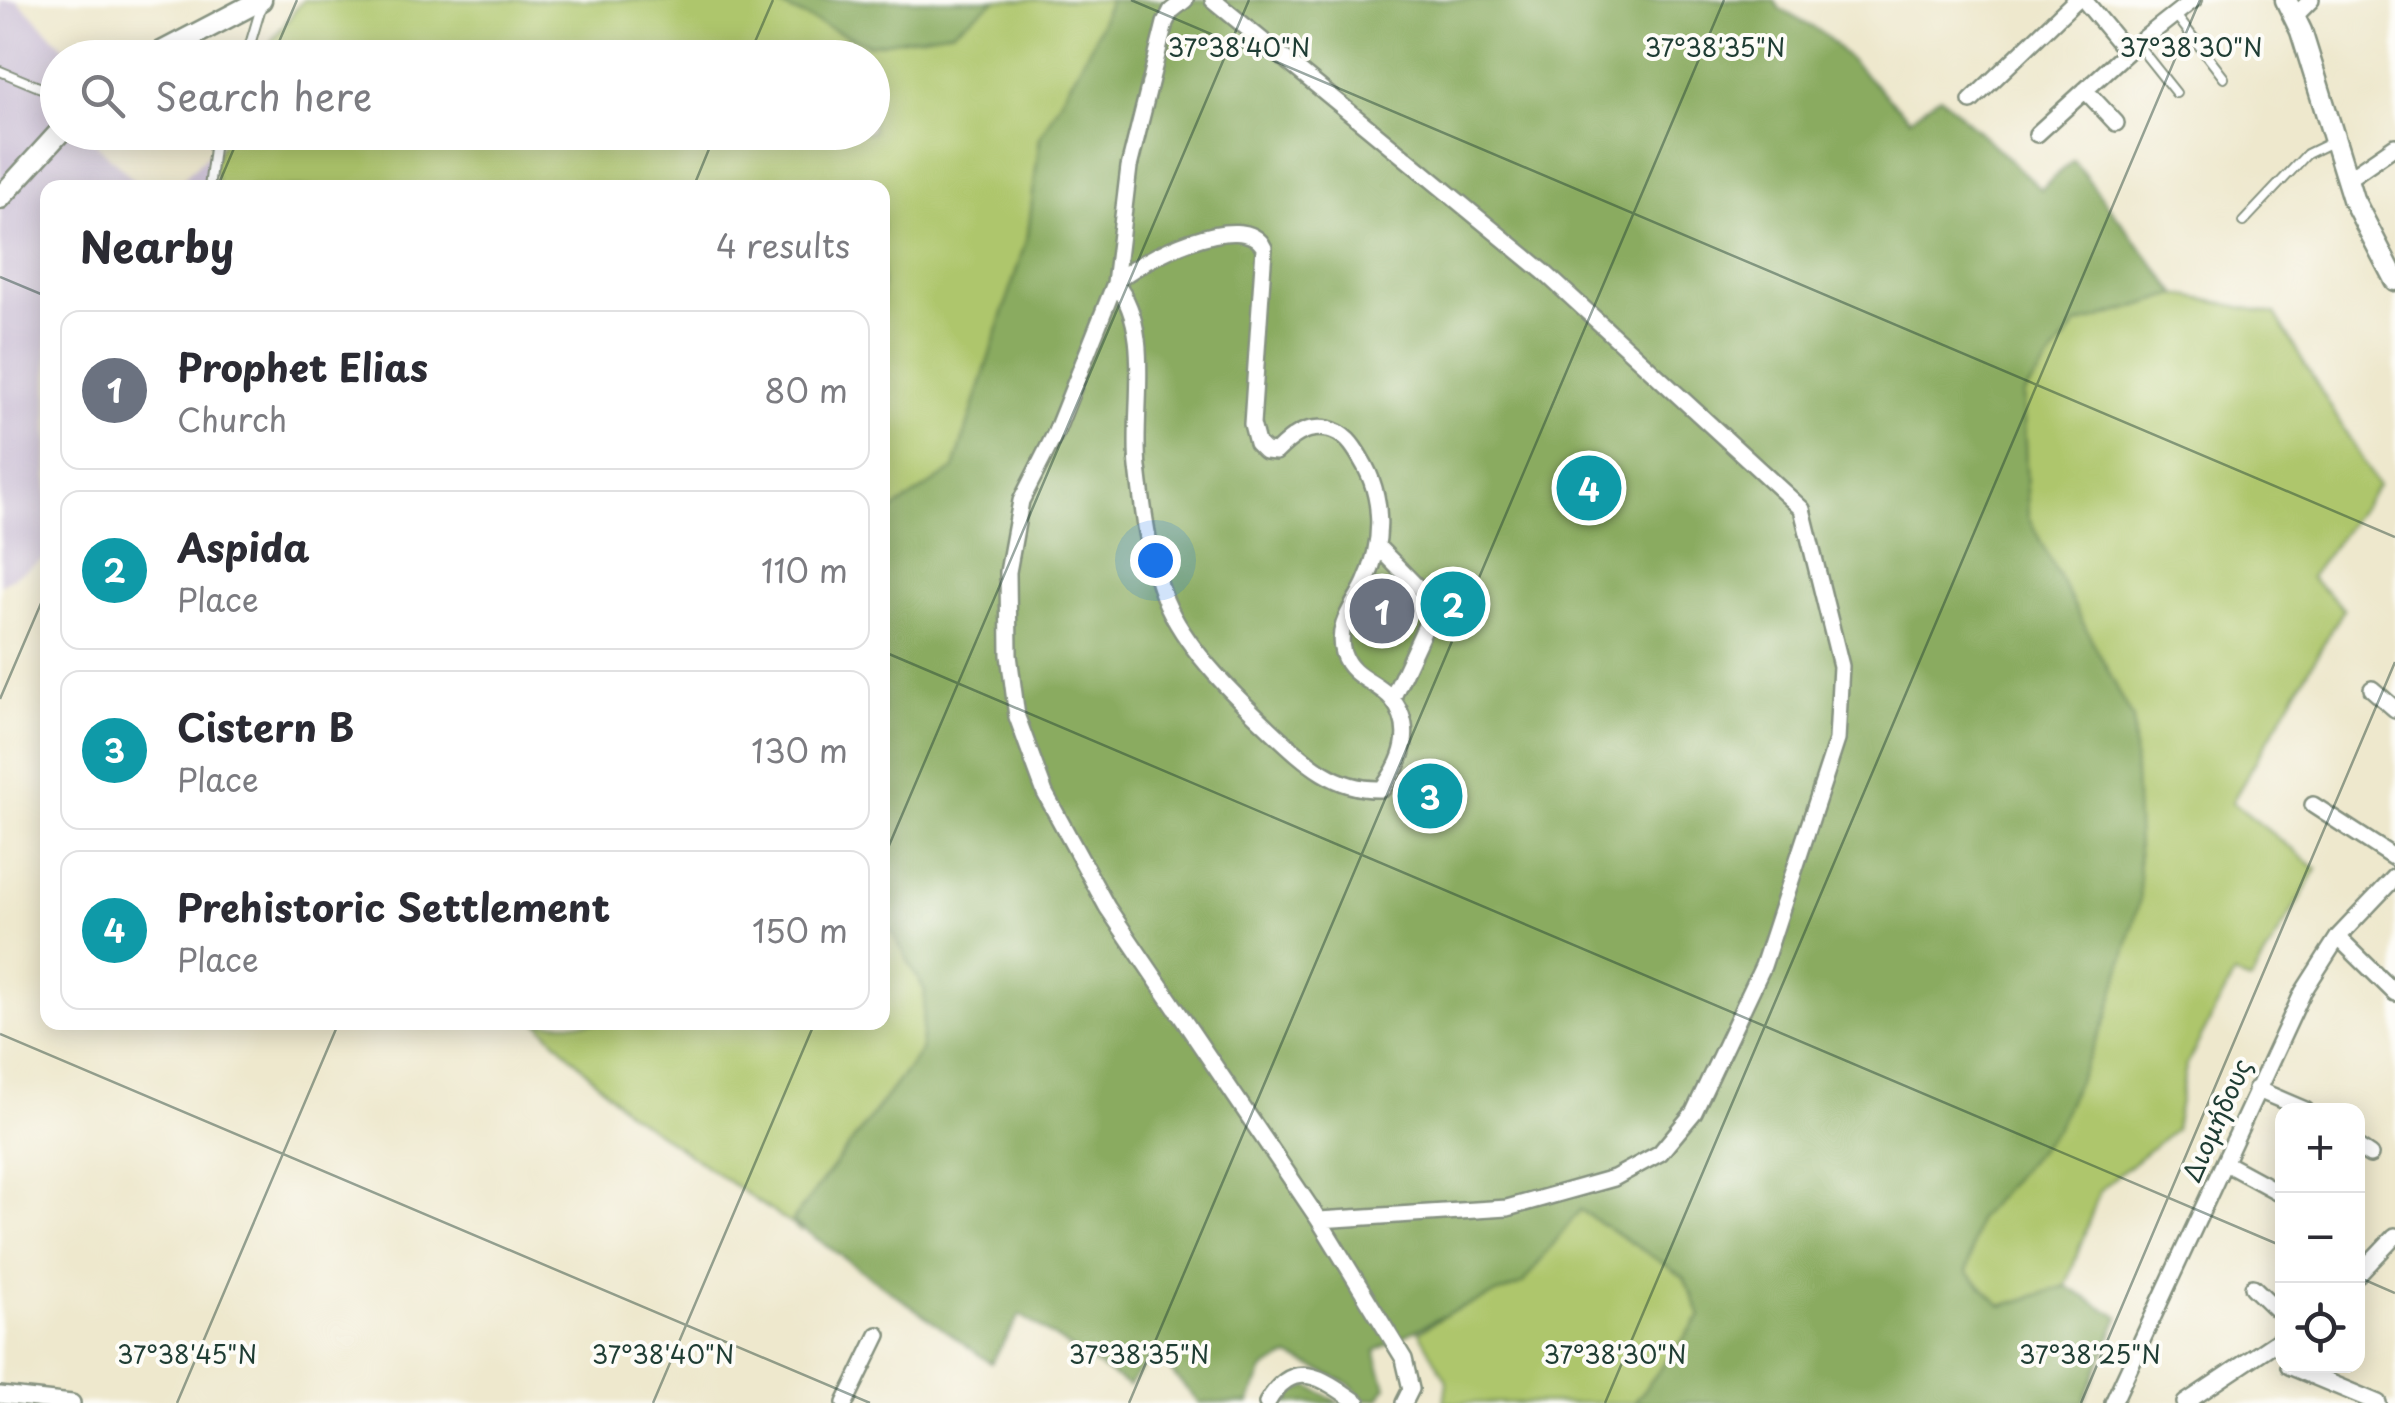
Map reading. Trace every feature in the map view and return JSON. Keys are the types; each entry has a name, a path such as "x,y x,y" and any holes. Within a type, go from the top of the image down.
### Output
{"main road":[{"path":"185,40 262,0"},
{"path":"2290,8 2347,178 2395,280"},
{"path":"0,198 44,150"}],"street":[{"path":"1185,0 1171,11 1165,23 1130,167 1114,283 1055,434 1021,501 1008,572 1009,655 1017,717 1045,793 1107,908 1320,1220 1404,1359 1411,1388 1404,1403"},
{"path":"1214,0 1544,272 1802,509 1841,666 1837,740 1763,966 1694,1112 1660,1153 1614,1178 1508,1208 1320,1220"},
{"path":"1971,102 2080,0 2132,48"},
{"path":"2038,134 2132,48 2193,0"},
{"path":"2290,8 2311,0"},
{"path":"2085,90 2116,122"},
{"path":"2347,178 2395,146"},
{"path":"1232,232 1244,232 1261,240 1264,248 1252,424 1257,444 1265,452 1276,452 1302,430 1341,434 1361,459 1376,491 1378,546 1365,583 1344,616 1344,653 1364,681 1392,699 1407,734 1398,768 1382,789 1359,790 1314,769 1206,661 1169,608 1151,544 1138,467 1135,318 1114,283 1138,262 1184,244 1232,232"},
{"path":"1378,546 1428,598 1428,622 1392,699"},
{"path":"2372,689 2395,709"},
{"path":"2313,805 2395,858"},
{"name":"Διομήδους","path":"2114,1403 2303,992 2338,937 2392,887"},
{"path":"2338,937 2395,993"},
{"path":"2256,1089 2289,1103"},
{"path":"2225,1164 2280,1193"},
{"path":"2365,1262 2395,1236"},
{"path":"2252,1287 2275,1308"},
{"path":"845,1403 878,1335"},
{"path":"2185,1403 2275,1344"},
{"path":"2268,1350 2275,1356"},
{"path":"2306,1373 2378,1403"},
{"path":"1267,1403 1284,1381 1305,1375 1317,1376 1358,1403"},
{"path":"0,1395 72,1403"}],"lane":[{"path":"251,40 262,0"},
{"path":"2174,14 2224,78"},
{"path":"2132,48 2176,93"},
{"path":"0,71 40,88"},
{"path":"2242,222 2307,154 2334,140"},
{"path":"211,180 214,150"}],"shaded area":[{"path":"0,0 17,0 57,40 40,40 40,150 103,150 134,180 40,180 40,561 0,585"},
{"path":"210,152 209,180 182,180"}],"green space":[{"path":"303,0 768,0 857,40 272,40"},
{"path":"768,0 996,0 952,31 890,41 857,40"},
{"path":"996,0 1110,0 1092,44 1040,137 1028,234 954,469 890,511 890,180 216,180 213,164 219,150 890,150 890,41 952,31"},
{"path":"1110,0 1774,0 1780,9 1824,34 1910,119 1940,96 2041,189 2073,160 2177,294 2076,325 2023,395 2028,517 2133,719 2140,899 2108,1015 2056,1129 1978,1219 1967,1272 2002,1306 2066,1286 2119,1317 2083,1403 1634,1403 1701,1316 1684,1277 1580,1210 1522,1284 1451,1312 1375,1351 1386,1387 1379,1399 1364,1400 1350,1384 1289,1356 1263,1370 1249,1403 1199,1403 1154,1352 1129,1386 1020,1315 991,1363 792,1221 921,1051 925,991 890,928 890,511 954,469 1028,234 1040,137 1092,44"},
{"path":"2177,294 2275,314 2378,486 2310,577 2344,609 2232,802 2317,869 2251,981 2234,975 2186,1066 2175,1129 2100,1190 2066,1286 2002,1306 1967,1273 1978,1219 2056,1129 2108,1015 2133,719 2028,517 2023,395 2076,325"},
{"path":"890,928 925,991 921,1051 792,1221 802,1232 626,1111 545,1030 890,1030"},
{"path":"1580,1209 1684,1277 1701,1316 1634,1403 1444,1403 1447,1381 1419,1332 1451,1312 1522,1284"},
{"path":"1309,1386 1339,1403 1287,1403 1295,1391"}],"place":[{"name":"Prehistoric Settlement","path":"1589,488"},
{"name":"Aspida","path":"1453,604"},
{"name":"Prophet Elias","path":"1382,611"},
{"name":"Cistern B","path":"1430,796"}]}
